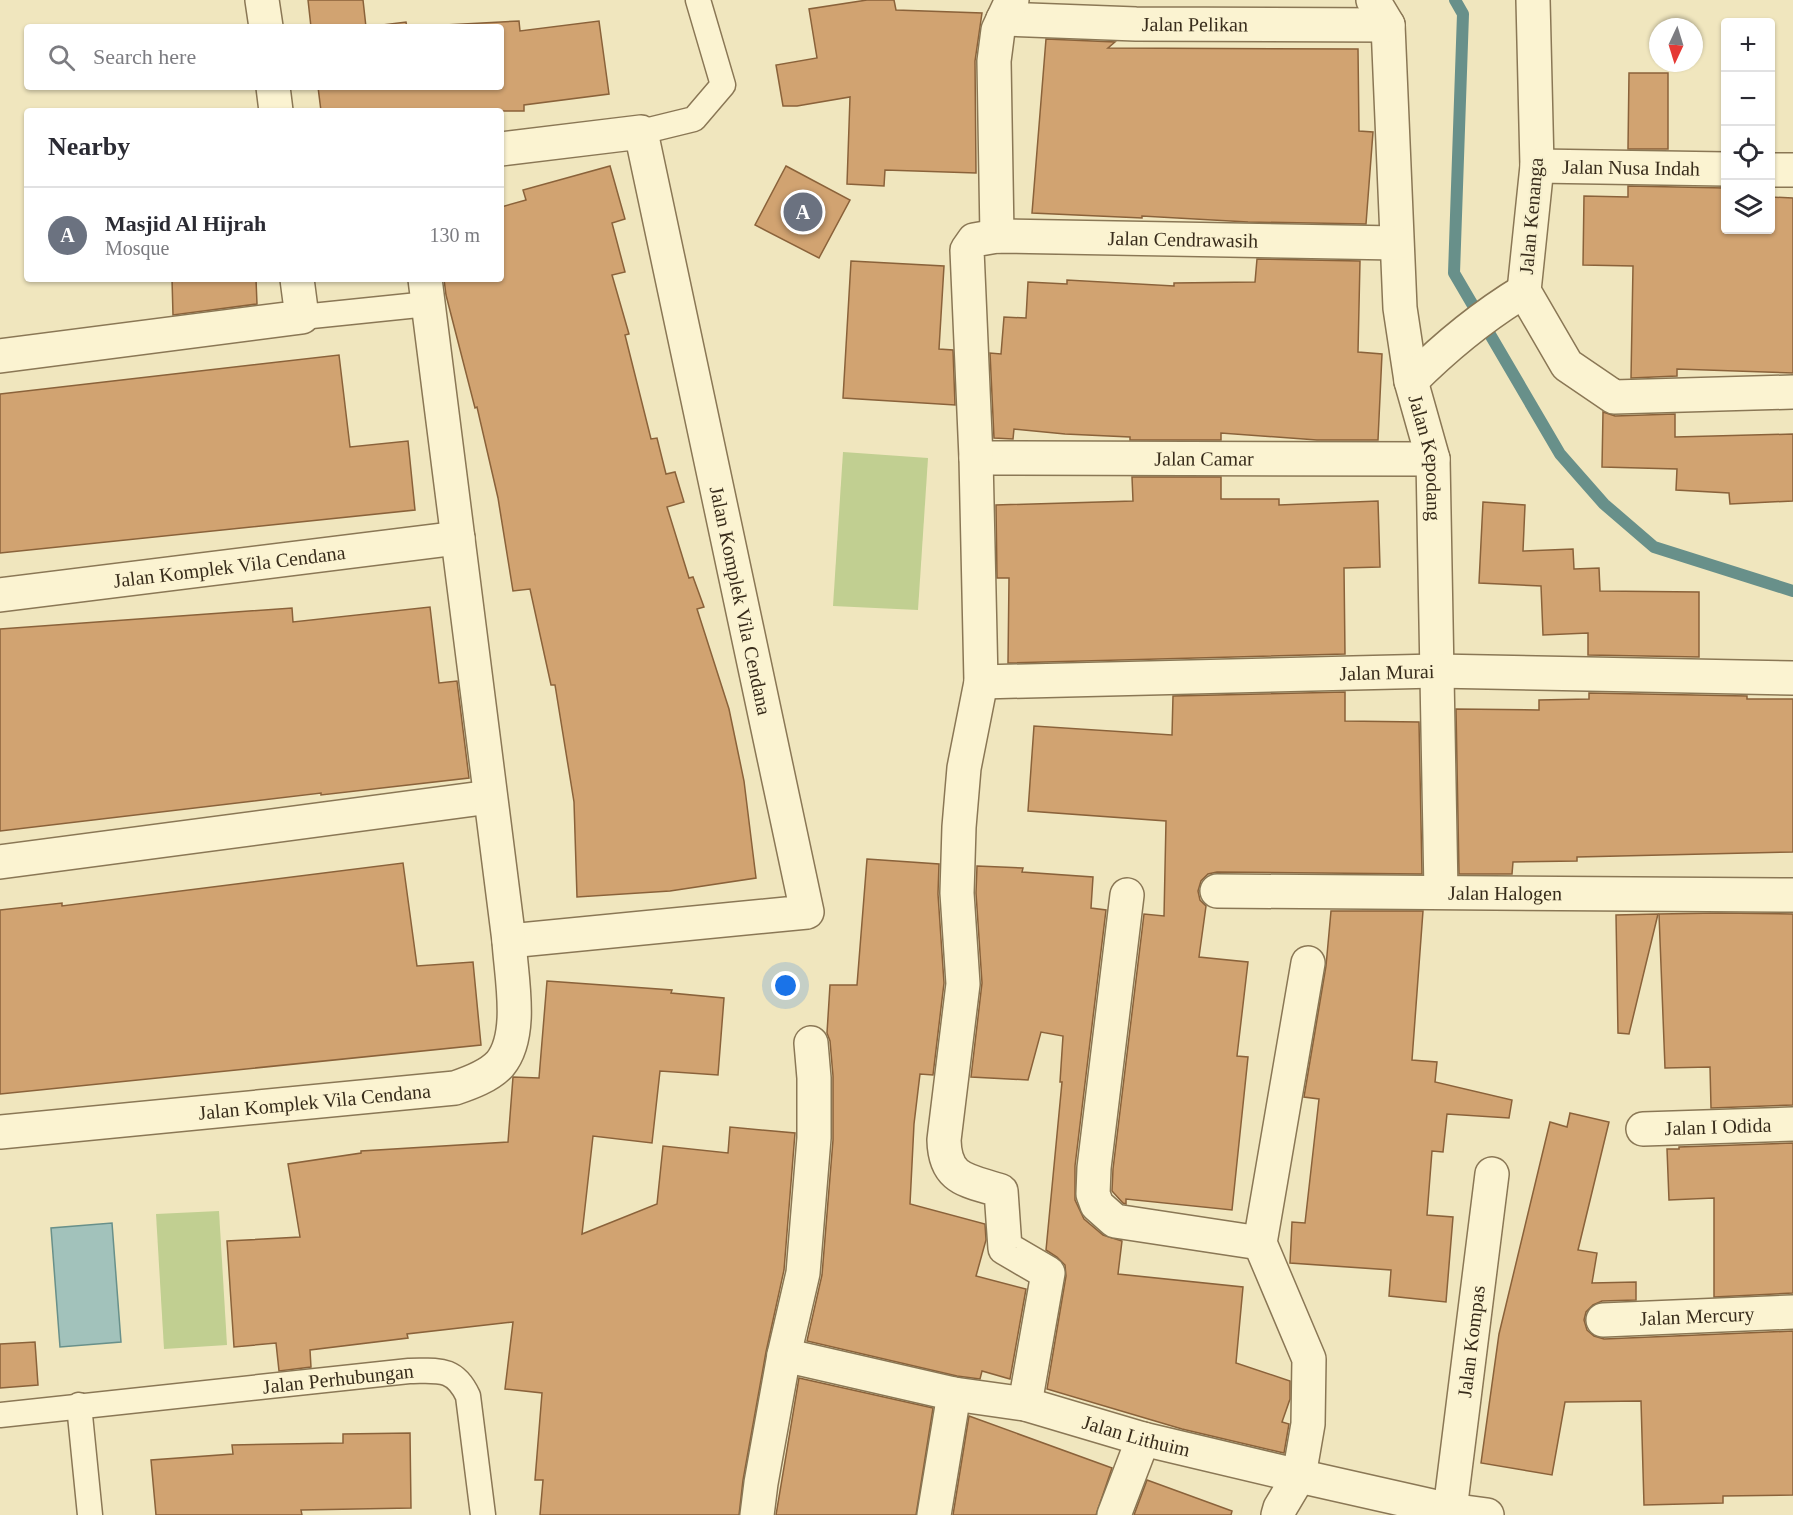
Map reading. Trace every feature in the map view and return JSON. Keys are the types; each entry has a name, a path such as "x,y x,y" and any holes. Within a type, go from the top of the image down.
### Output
{"street":[{"path":"262,0 266,24"},
{"name":"Jalan Kenanga","path":"1533,0 1537,166 1524,291 1567,365 1614,398 1793,392"},
{"path":"1007,10 998,30 994,61 984,239 967,254 976,458 981,682 964,768 959,827 957,893 963,984 944,1140 944,1157 956,1176 1001,1191 1005,1248 1048,1273 1025,1404"},
{"name":"Jalan Pelikan","path":"1007,10 1381,13"},
{"name":"Jalan Kepodang","path":"1381,13 1400,308 1411,381 1433,459 1441,892"},
{"path":"273,90 276,108"},
{"path":"504,149 642,132"},
{"name":"Jalan Komplek Vila Cendana","path":"509,941 807,912 642,132"},
{"name":"Jalan Nusa Indah","path":"1537,166 1721,169"},
{"path":"1775,170 1793,170"},
{"name":"Jalan Cendrawasih","path":"984,239 1396,243"},
{"path":"297,282 302,317"},
{"path":"1411,381 1444,348 1495,308 1524,291"},
{"name":"Jalan Komplek Vila Cendana","path":"0,1132 455,1088 499,1065 510,1046 514,1017 509,941 426,292"},
{"name":"Jalan Komplek Vila Cendana","path":"0,356 302,317"},
{"name":"Jalan Camar","path":"976,458 1433,459"},
{"name":"Jalan Komplek Vila Cendana","path":"0,595 458,538"},
{"name":"Jalan Murai","path":"981,682 1436,671 1793,678"},
{"path":"0,862 490,797"},
{"name":"Jalan Halogen","path":"1217,891 1793,895"},
{"path":"1127,895 1094,1168 1093,1194 1097,1205 1115,1221 1260,1244"},
{"path":"1278,1515 1299,1476 1308,1424 1310,1359 1260,1244 1308,963"},
{"path":"757,1515 784,1355 803,1273 814,1138 814,1078 811,1042"},
{"name":"Jalan I Odida","path":"1643,1130 1793,1124"},
{"name":"Jalan Kompas","path":"1450,1510 1492,1174"},
{"name":"Jalan Mercury","path":"1603,1320 1793,1312"},
{"name":"Jalan Lithuim","path":"784,1355 954,1394 1025,1404 1143,1439 1450,1510 1487,1515"},
{"path":"934,1515 954,1394"},
{"path":"1114,1515 1143,1439"}],"lane":[{"path":"642,132 694,119 723,85 698,0"},
{"name":"Jalan Komplek Vila Cendana","path":"302,317 426,292"},
{"name":"Jalan Perhubungan","path":"0,1415 409,1371 451,1373 463,1385 468,1396 483,1515"},
{"path":"79,1405 90,1515"}],"green space":[{"path":"843,452 928,458 918,610 833,606"},
{"path":"219,1211 227,1345 164,1349 156,1214"}],"water":[{"path":"112,1223 121,1342 60,1347 51,1228"}],"building":[{"path":"308,0 363,0 366,24 311,24"},
{"path":"867,0 894,0 896,10 982,13 975,61 976,173 885,170 884,186 847,184 850,97 797,106 783,106 776,65 817,58 809,9"},
{"path":"519,21 520,31 599,21 609,94 524,105 524,111 504,111 504,108 321,108 318,90 504,90 504,24 463,24"},
{"path":"1046,39 1115,42 1108,48 1358,49 1359,131 1373,132 1366,224 1248,222 1032,213"},
{"path":"1629,73 1668,73 1668,149 1628,149"},
{"path":"610,166 625,219 612,223 625,272 612,275 629,334 625,335 651,439 657,438 666,474 675,472 684,502 667,507 689,578 693,577 704,607 697,609 729,709 744,781 756,878 670,891 577,897 574,802 555,685 551,685 530,589 513,591 498,498 444,282 504,282 504,206 526,200 523,190"},
{"path":"786,166 850,200 819,258 755,225"},
{"path":"1628,186 1721,188 1721,234 1775,234 1775,197 1793,198 1793,373 1677,369 1677,376 1631,378 1633,266 1583,265 1584,196 1628,197"},
{"path":"1257,259 1360,261 1358,352 1382,354 1378,440 1317,440 1221,433 1221,440 1130,440 1130,437 1014,429 1013,439 994,438 990,353 1001,354 1004,317 1026,318 1028,282 1067,284 1067,280 1174,286 1174,283 1255,282"},
{"path":"851,261 944,266 939,349 953,350 955,405 843,398"},
{"path":"172,282 256,282 257,304 173,315"},
{"path":"339,355 350,447 408,441 415,510 0,553 0,394"},
{"path":"1603,412 1615,416 1675,414 1675,437 1793,434 1793,501 1730,504 1729,493 1676,490 1677,469 1602,467"},
{"path":"1132,477 1221,477 1221,499 1279,499 1279,505 1378,501 1380,567 1344,568 1345,654 1008,663 1009,578 997,578 996,505 1133,501"},
{"path":"1483,502 1525,505 1523,551 1573,549 1574,569 1599,568 1600,591 1699,592 1699,657 1588,655 1588,633 1543,635 1541,586 1479,583"},
{"path":"430,607 439,683 457,681 469,778 0,831 0,629 292,608 293,622"},
{"path":"1345,692 1345,721 1419,722 1422,874 1217,872 1208,874 1201,881 1198,891 1200,900 1206,906 1199,957 1248,962 1237,1056 1248,1057 1232,1210 1126,1199 1126,1204 1123,1203 1112,1191 1113,1169 1144,914 1164,916 1166,821 1028,811 1034,726 1172,735 1173,696"},
{"path":"1589,693 1793,699 1793,852 1577,857 1577,861 1513,862 1512,874 1459,874 1456,709 1539,710 1539,700 1589,699"},
{"path":"867,859 939,864 938,894 944,983 933,1075 920,1074 914,1124 910,1204 985,1224 986,1240 976,1276 1026,1289 1010,1379 982,1371 980,1379 957,1376 807,1341 822,1275 833,1140 833,1076 830,1041 827,1033 830,985 857,985"},
{"path":"403,863 417,966 473,962 481,1045 0,1094 0,910 62,903 62,906"},
{"path":"977,866 1023,868 1022,872 1093,877 1091,908 1106,910 1075,1166 1075,1200 1084,1219 1103,1235 1122,1241 1118,1274 1243,1287 1236,1363 1290,1381 1290,1399 1282,1422 1289,1424 1284,1453 1182,1429 1047,1389 1066,1276 1065,1265 1046,1250 1062,1082 1060,1082 1063,1036 1041,1032 1028,1080 971,1077 982,983 976,893"},
{"path":"1331,911 1423,911 1412,1060 1437,1062 1435,1082 1512,1100 1509,1118 1447,1114 1443,1152 1432,1151 1427,1215 1453,1217 1446,1302 1389,1296 1391,1270 1290,1263 1292,1222 1305,1223 1319,1099 1304,1097 1326,966"},
{"path":"1658,914 1629,1034 1618,1033 1616,915"},
{"path":"1659,914 1793,914 1793,1105 1711,1108 1710,1067 1665,1068"},
{"path":"547,981 672,990 671,993 724,998 718,1075 660,1071 652,1143 593,1136 582,1234 657,1204 663,1146 728,1153 730,1127 795,1133 784,1270 766,1352 739,1515 540,1515 543,1480 535,1480 542,1393 505,1389 513,1322 407,1334 408,1338 310,1350 311,1367 279,1371 276,1343 234,1347 227,1241 300,1237 288,1164 361,1153 361,1151 508,1142 513,1077 539,1078"},
{"path":"1570,1113 1609,1122 1578,1250 1597,1253 1592,1283 1636,1282 1636,1300 1602,1301 1593,1305 1586,1312 1584,1320 1587,1330 1594,1336 1604,1339 1793,1331 1793,1495 1723,1496 1723,1503 1644,1505 1641,1401 1565,1402 1552,1475 1481,1463 1499,1334 1550,1122 1567,1127"},
{"path":"1793,1143 1793,1293 1714,1297 1714,1198 1669,1200 1667,1149"},
{"path":"35,1342 38,1385 0,1388 0,1344"},
{"path":"799,1378 933,1408 916,1515 776,1515"},
{"path":"969,1416 1112,1468 1096,1515 953,1515"},
{"path":"410,1433 411,1508 301,1510 302,1515 156,1515 151,1460 233,1454 232,1445 343,1443 343,1434"},
{"path":"1147,1480 1232,1511 1231,1515 1134,1515"}],"waterway":[{"path":"1455,0 1463,14 1454,273 1560,454 1604,504 1654,547 1793,591"}],"place":[{"name":"Masjid Al Hijrah","path":"803,212"}]}
